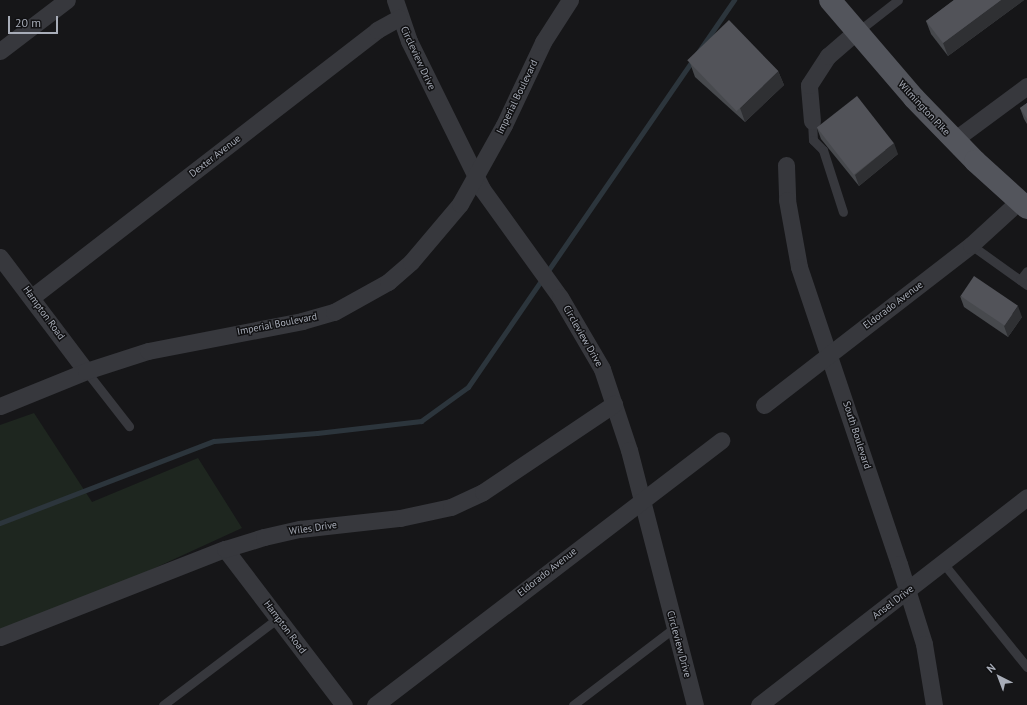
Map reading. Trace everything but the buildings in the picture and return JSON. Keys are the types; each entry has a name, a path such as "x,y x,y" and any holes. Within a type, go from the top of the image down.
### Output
{"main road":[{"name":"Wilmington Pike","path":"830,0 856,32 954,140 1023,205"}],"street":[{"path":"0,51 67,0"},
{"name":"Circleview Drive","path":"395,0 399,18 482,189 560,297 595,354 614,404 695,705"},
{"name":"Imperial Boulevard","path":"0,406 86,371 148,351 302,321 334,312 361,299 388,282 411,262 460,204 544,42 570,0"},
{"name":"Dexter Avenue","path":"32,297 377,30 399,18"},
{"path":"812,121 809,85 828,56 856,32"},
{"path":"954,140 1027,86"},
{"name":"South Boulevard","path":"786,165 788,200 799,267 829,353 924,644 934,705"},
{"name":"Eldorado Avenue","path":"764,405 829,353 1023,205"},
{"name":"Hampton Road","path":"0,257 32,297 86,371"},
{"name":"Wiles Drive","path":"0,637 225,549 300,529 400,518 451,507 483,492 614,404"},
{"name":"Eldorado Avenue","path":"375,705 720,440"},
{"name":"Ansel Drive","path":"758,705 1027,497"},
{"name":"Hampton Road","path":"225,549 344,705"}],"lane":[{"path":"856,32 898,0"},
{"path":"812,121 813,140 823,150 843,212"},
{"path":"971,245 1023,282 1027,271"},
{"path":"86,371 129,426"},
{"path":"943,563 1027,668"},
{"path":"163,705 278,618"},
{"path":"573,705 674,628"}],"shaded area":[{"path":"34,413 92,502 198,458 242,528 0,639 0,425"}],"waterway":[{"path":"0,523 214,441 317,433 421,421 468,387 734,0"}]}
